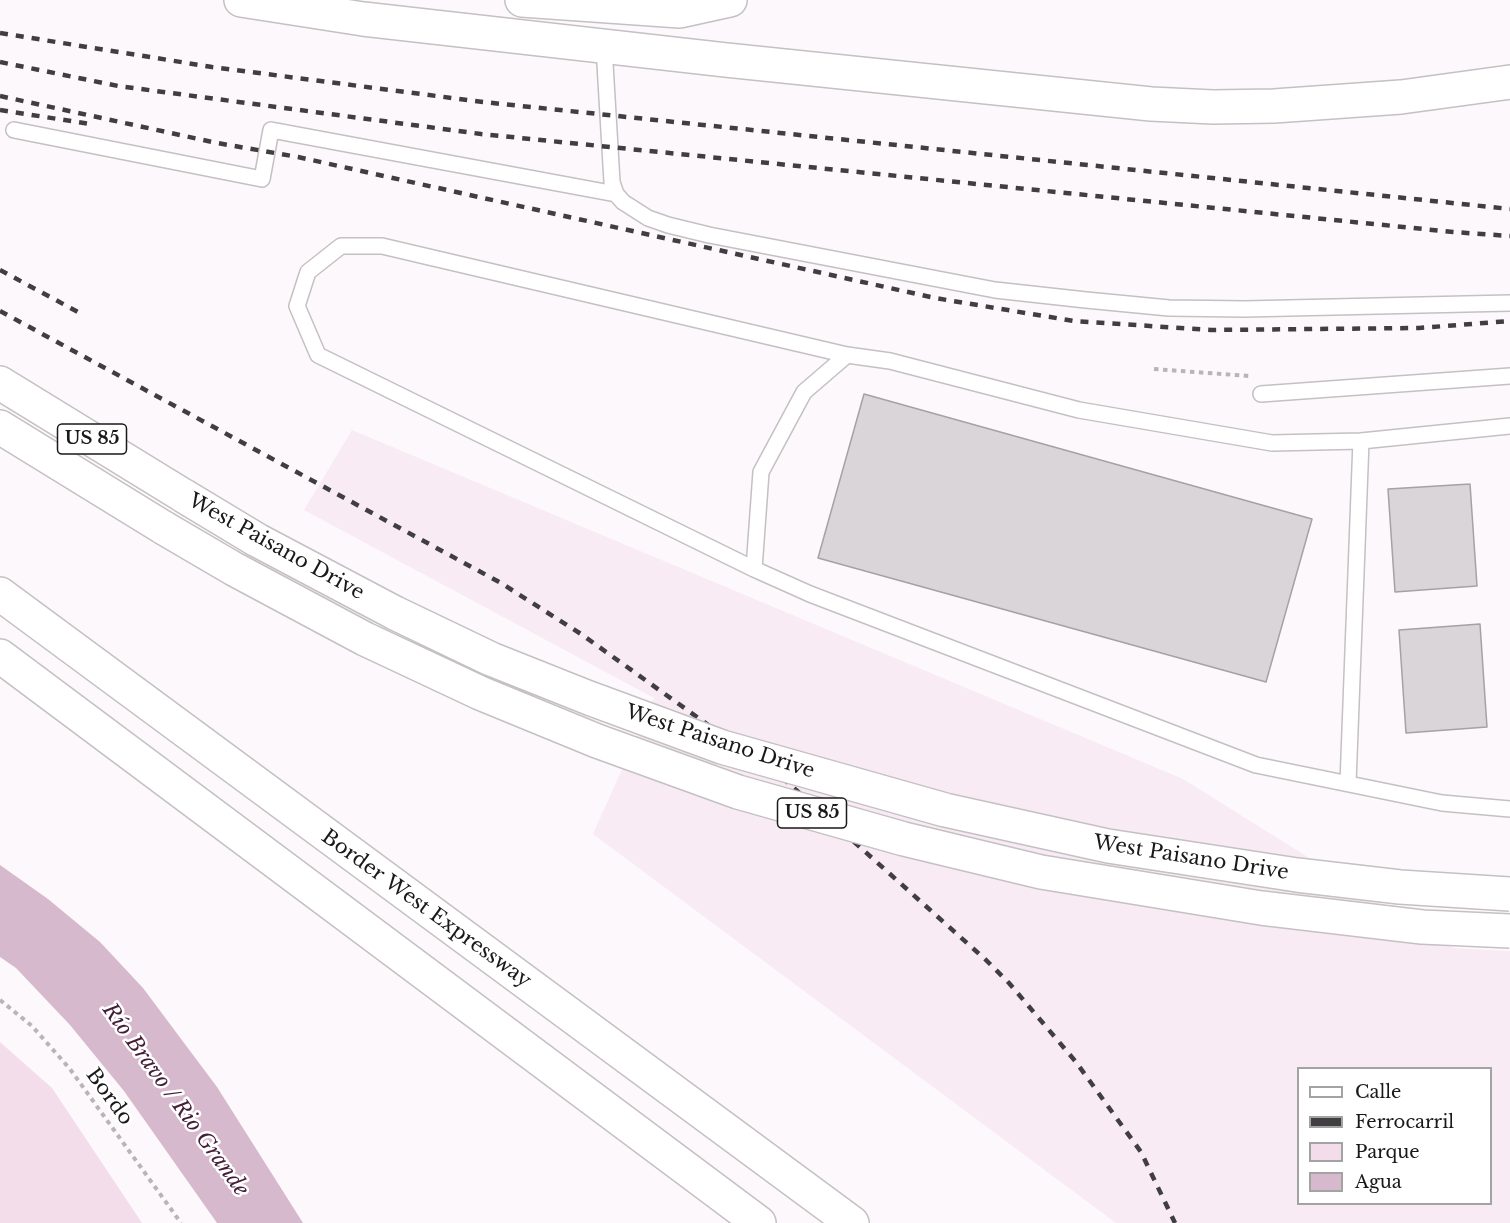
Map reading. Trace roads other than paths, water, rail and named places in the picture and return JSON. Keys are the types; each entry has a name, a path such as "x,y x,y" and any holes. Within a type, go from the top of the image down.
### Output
{"main road":[{"path":"241,0 363,19 604,47 1152,104 1213,107 1274,106 1401,97 1510,82"},
{"path":"522,0 680,11 730,0"},
{"name":"West Paisano Drive","path":"0,383 257,540 395,613 491,659 722,747 945,810 1108,846 1297,875 1400,887 1510,894"},
{"name":"West Paisano Drive","path":"0,427 234,569 366,639 480,693 597,741 738,792 904,839 1041,872 1273,909 1422,927 1510,931"},
{"name":"Border West Expressway","path":"0,594 852,1223"},
{"path":"0,656 759,1223"}],"lane":[{"path":"604,47 609,115 610,175 616,194 634,210 668,225 709,236 995,290 1157,307 1351,308 1510,303"},
{"path":"14,130 262,179 271,130 616,194"},
{"path":"1510,426 1361,441 1272,443 1079,410 890,361 847,355 382,246 341,246 308,272 297,306 318,356 754,569 810,594 1256,765 1443,803 1510,809"},
{"path":"754,569 760,472 804,392 847,355"},
{"path":"1261,394 1510,376"},
{"path":"1348,783 1361,441"}],"water":[{"name":"Río Bravo / Rio Grande","path":"0,865 48,899 100,942 143,988 217,1087 303,1223 217,1223 124,1091 70,1025 16,968 0,957"}],"railway":[{"path":"0,33 212,67 483,102 1510,209"},
{"path":"0,62 118,86 481,134 1510,236"},
{"path":"0,96 217,143 298,157 935,298 1074,321 1211,330 1419,328 1510,321"},
{"path":"0,110 90,124"},
{"path":"0,270 78,312"},
{"path":"0,311 501,583 581,634 785,780 1009,983 1076,1062 1141,1152 1175,1223"}]}
